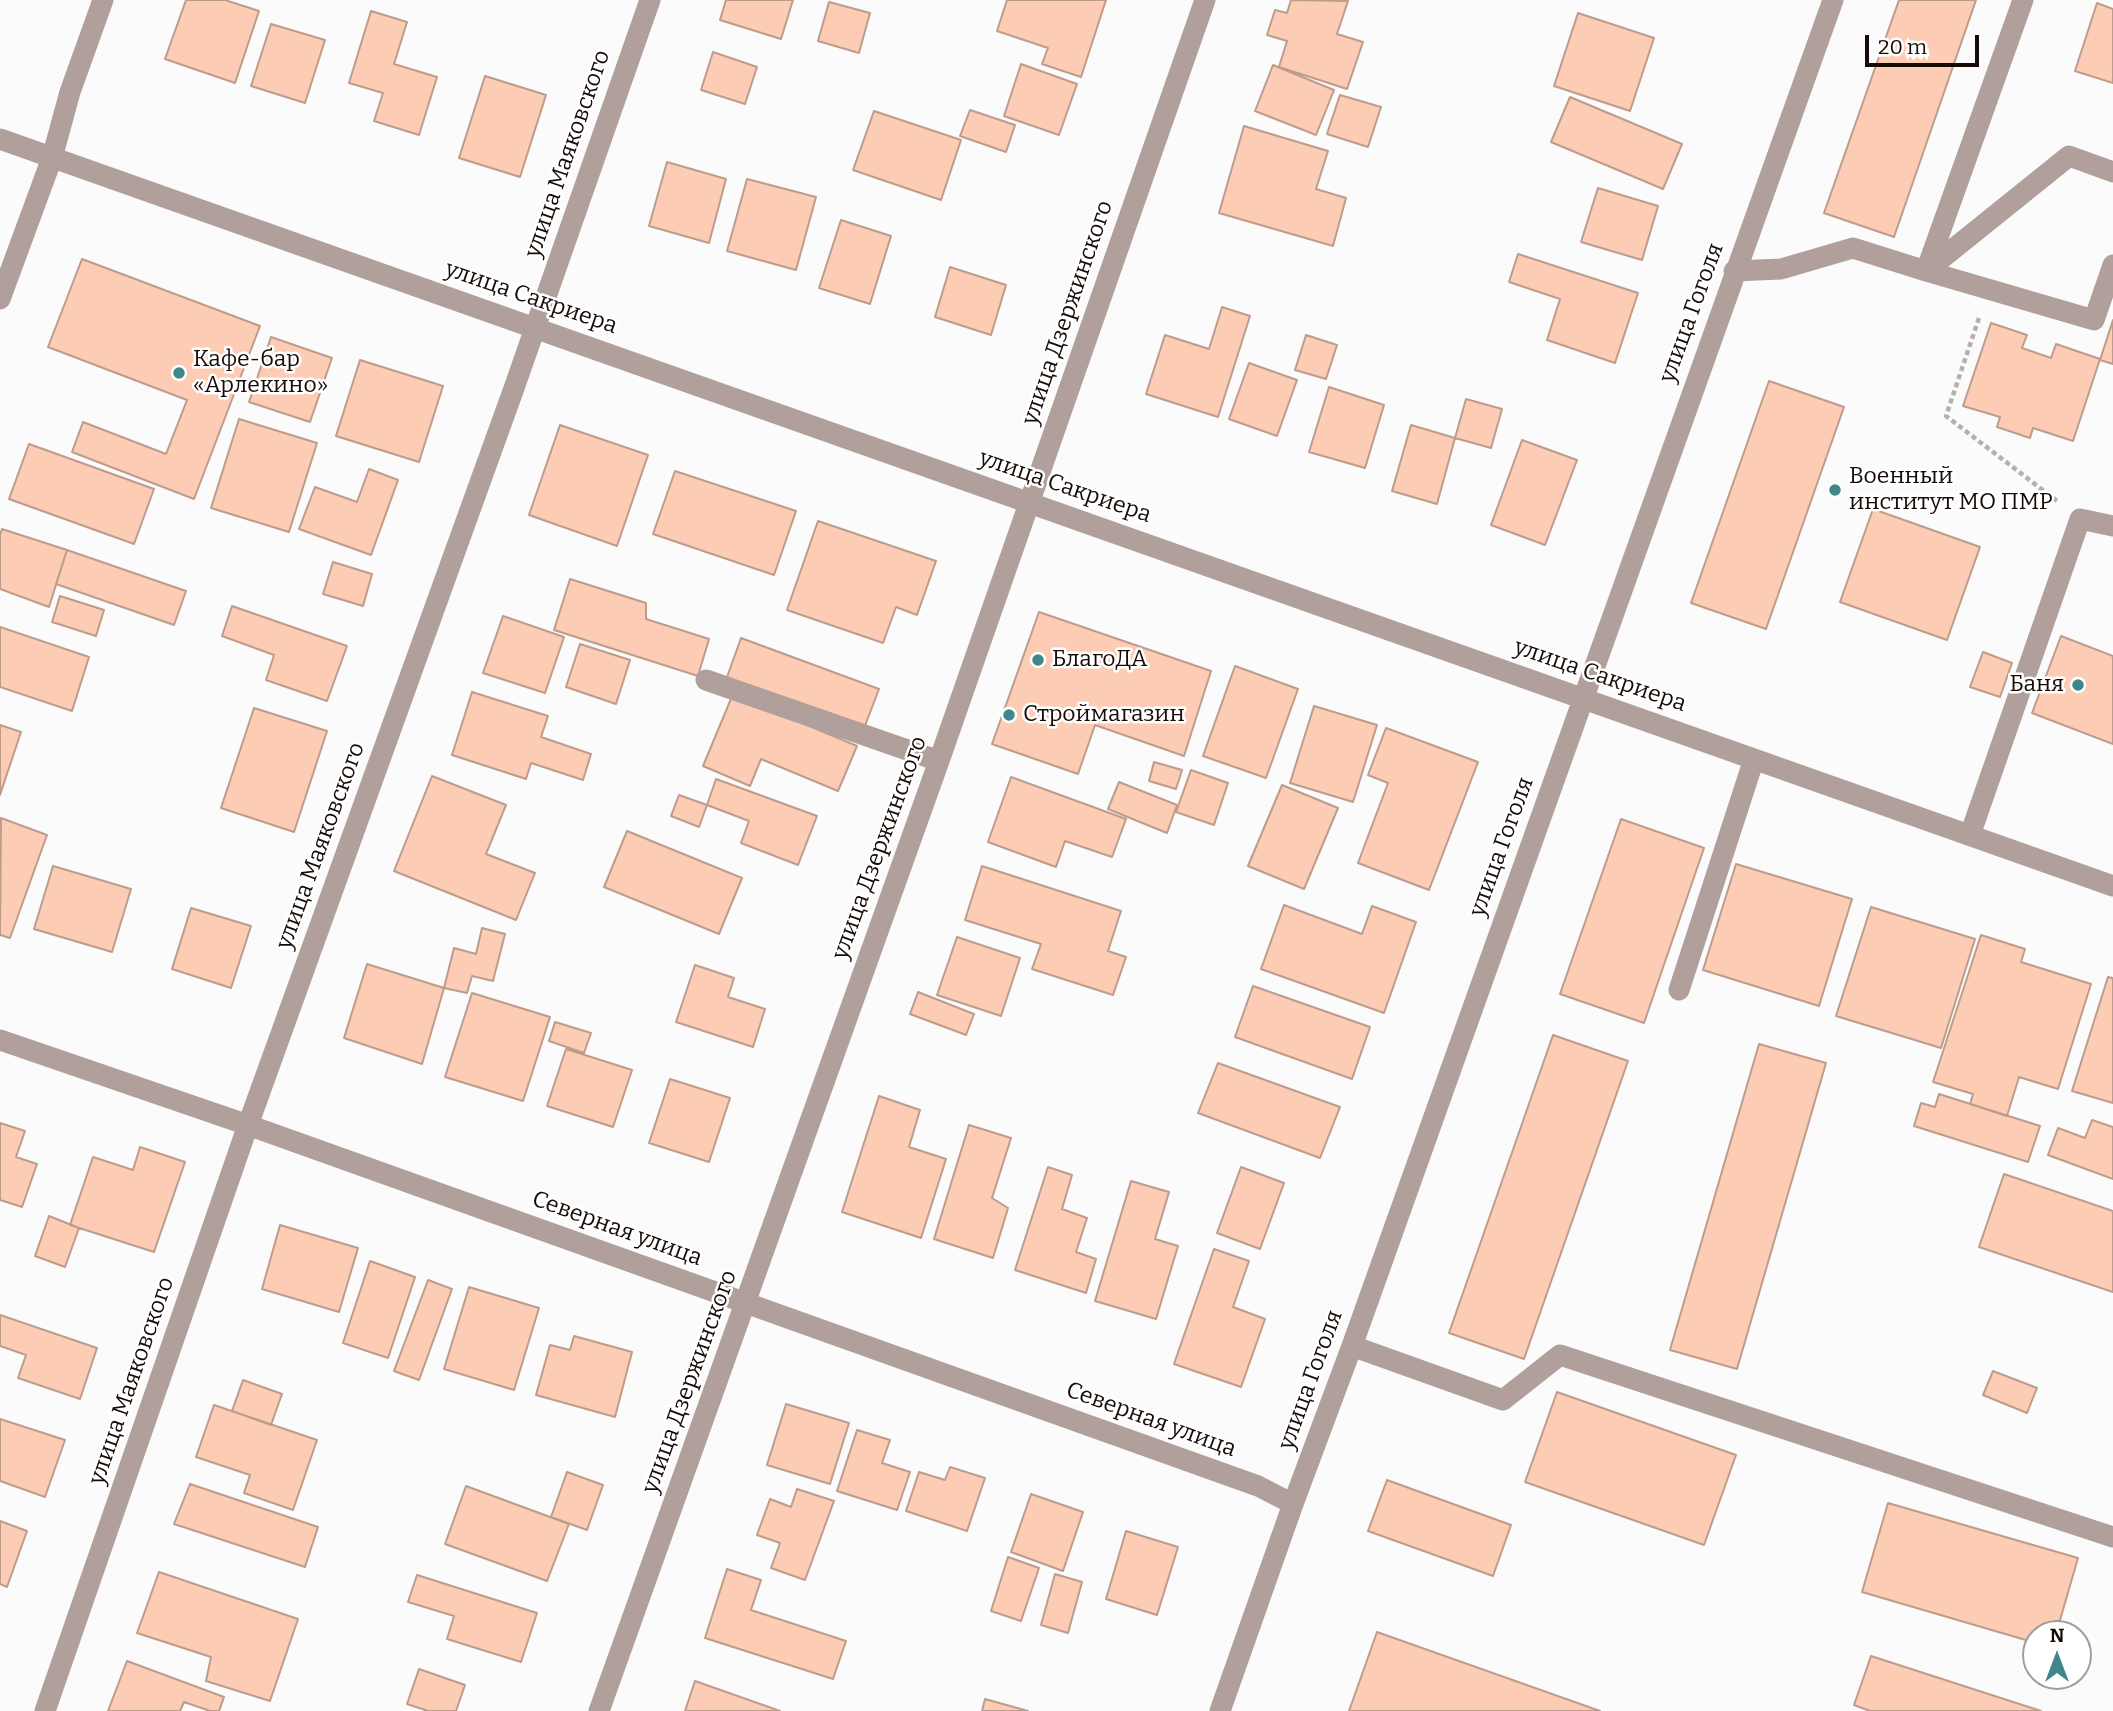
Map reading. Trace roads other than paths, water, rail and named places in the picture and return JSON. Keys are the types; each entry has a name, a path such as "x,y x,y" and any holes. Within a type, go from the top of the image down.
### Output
{"street":[{"path":"0,299 52,158 70,92 103,0"},
{"name":"улица Маяковского","path":"45,1711 248,1125 650,0"},
{"name":"улица Дзержинского","path":"599,1711 939,761 1205,0"},
{"name":"улица Гоголя","path":"1220,1711 1833,0"},
{"path":"1926,271 2023,0"},
{"name":"улица Сакриера","path":"0,139 2113,886"},
{"path":"1926,271 2069,156 2113,172"},
{"path":"1734,271 1781,269 1853,248 2094,320 2113,265"},
{"path":"1970,835 2080,519 2113,526"},
{"path":"706,680 939,761"},
{"path":"1679,990 1754,759"},
{"name":"Северная улица","path":"0,1041 248,1125 747,1303 1258,1486 1293,1504"},
{"path":"1352,1346 1503,1401 1560,1355 2113,1537"}],"place":[{"name":"Кафе-бар «Арлекино»","path":"179,373"},
{"name":"Военный институт МО ПМР","path":"1835,490"},
{"name":"БлагоДА","path":"1038,660"},
{"name":"Баня","path":"2078,685"},
{"name":"Строймагазин","path":"1009,715"}]}
